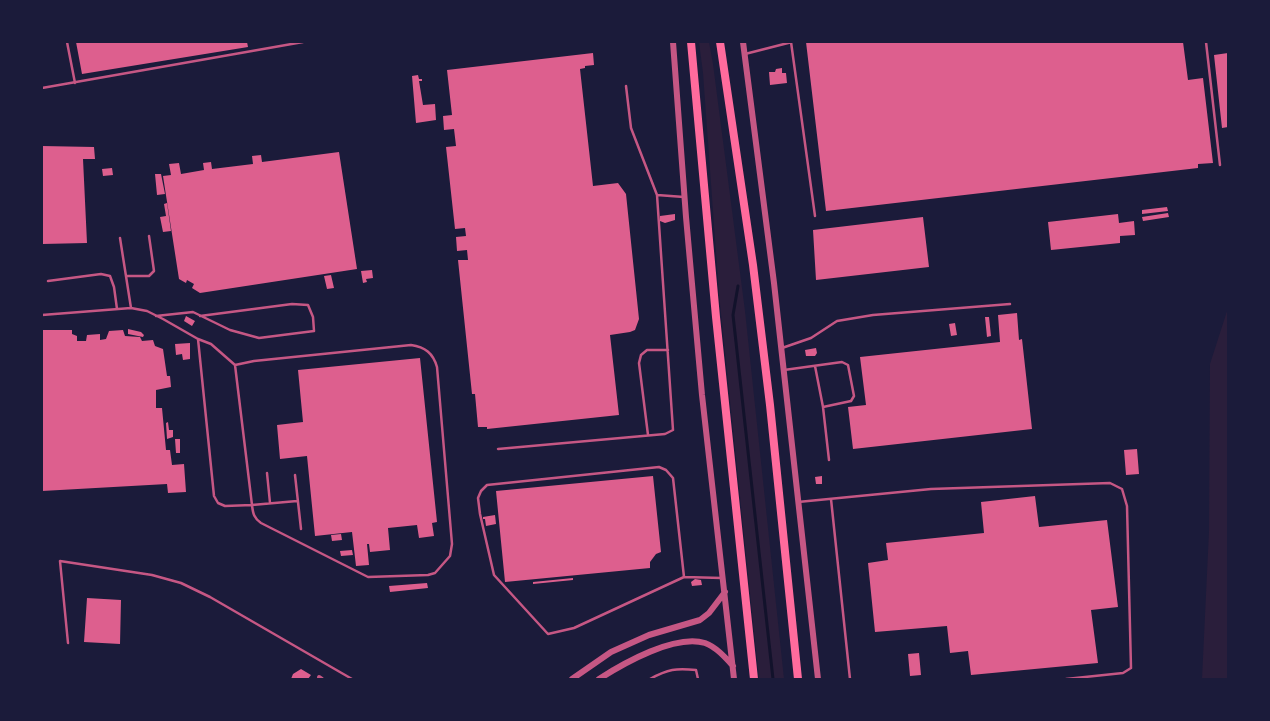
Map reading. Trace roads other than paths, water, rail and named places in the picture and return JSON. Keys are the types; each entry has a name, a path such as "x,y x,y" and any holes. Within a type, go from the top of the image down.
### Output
{"highway":[{"path":"691,42 715,310 754,679"},
{"path":"720,42 754,273 770,405 798,679"}],"street":[{"path":"673,42 684,197 702,395 724,578 734,679"},
{"path":"743,42 781,349 818,679"},
{"path":"572,679 611,652 649,635 700,620 709,613 725,592"},
{"path":"599,679 622,664 654,650 688,642 705,643 720,652 733,666"}],"lane":[{"path":"67,42 75,83"},
{"path":"42,88 303,42"},
{"path":"744,54 792,42 815,216"},
{"path":"1206,42 1220,165"},
{"path":"498,449 665,434 673,430 657,195 631,128 626,86"},
{"path":"657,195 684,197"},
{"path":"126,276 149,276 154,272 149,236"},
{"path":"120,238 132,308"},
{"path":"48,281 101,274 110,276 114,286 117,309"},
{"path":"156,316 192,312 200,316 230,330 259,338 314,331 313,318 308,304 292,304 200,316"},
{"path":"781,349 811,338 837,322 873,315 1010,304"},
{"path":"42,315 132,308 156,316 198,339 211,344 235,365 255,519 368,577 428,575 435,573 450,556 452,551 437,367 431,354 425,349 411,345 254,361 235,365"},
{"path":"198,339 214,496 218,503 226,506 298,501"},
{"path":"648,435 639,363 641,355 647,350 668,350"},
{"path":"783,370 842,362 848,365 854,396 851,401 823,407"},
{"path":"815,366 823,407 829,460"},
{"path":"684,577 673,478 666,470 659,467 487,485 481,491 478,498 480,514 494,575 548,634 574,628 684,577 724,578"},
{"path":"267,473 270,503"},
{"path":"295,475 301,529"},
{"path":"798,502 931,489 1101,483 1110,483 1122,489 1127,506 1131,668 1123,673 1066,679"},
{"path":"831,498 850,679"},
{"path":"68,643 60,561 152,575 181,583 210,597 352,679"},
{"path":"650,679 662,672 675,668 696,670 698,679"}],"waterway":[{"path":"738,286 733,315 773,679"}]}
